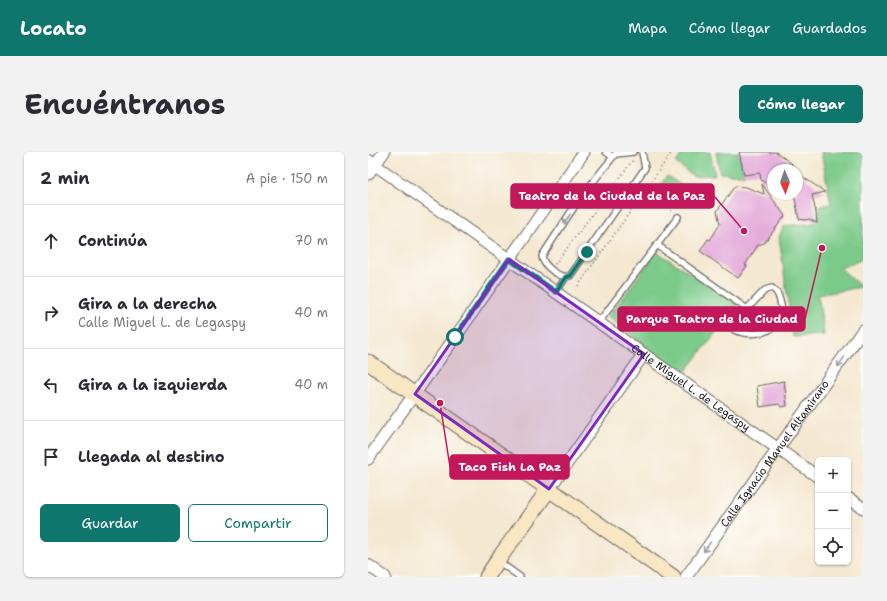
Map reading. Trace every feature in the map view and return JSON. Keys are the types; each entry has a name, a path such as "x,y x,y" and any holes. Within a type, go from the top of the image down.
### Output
{"street":[{"path":"368,174 371,162 384,152"},
{"path":"368,458 415,394 584,152"},
{"name":"Calle Miguel L. de Legaspy","path":"371,162 815,475"},
{"name":"Calle Ignacio Manuel Altamirano","path":"686,577 863,330"},
{"path":"487,577 644,354"},
{"path":"368,362 549,488 673,577"},
{"path":"851,500 863,508"},
{"path":"368,565 385,577"}],"lane":[{"path":"606,152 634,155"},
{"path":"556,292 566,277 570,276 645,168 642,152"},
{"path":"566,277 560,276 547,266 542,260 542,256 580,198 615,154"},
{"path":"599,322 678,217"},
{"path":"657,245 747,309"},
{"path":"772,288 777,292 782,306 781,317 776,326 766,332 742,333 734,330 735,323 747,309 765,290 772,288"},
{"path":"498,561 520,577"}],"path":[{"path":"578,286 672,152"},
{"path":"552,269 634,155"},
{"path":"637,203 664,204 678,217"}],"highlighted area":[{"path":"509,259 644,354 549,489 415,394"}],"green space":[{"path":"683,152 710,152 715,175 693,176 676,163"},
{"path":"716,152 739,152 744,175 720,173"},
{"path":"821,152 863,152 863,259 840,268 861,287 818,295 824,335 793,337 779,237 784,226 816,223 819,216 820,206 831,204"},
{"path":"667,176 692,192 650,199"},
{"path":"657,252 738,304 683,375 608,317"}],"building":[{"path":"739,152 776,152 792,164 767,164 767,184 761,180 760,173 744,175"},
{"path":"803,177 825,192 812,195 817,223 809,219 799,219 795,200 803,200"},
{"path":"762,184 767,191 767,200 774,200 785,216 764,243 758,245 745,265 747,266 738,278 700,251 708,239 710,240 720,224 717,211 735,186 746,187 764,194"},
{"path":"784,381 787,406 781,407 779,404 760,407 757,386"}],"place":[{"name":"Teatro de la Ciudad de la Paz","path":"744,231"},
{"name":"Parque Teatro de la Ciudad","path":"822,248"},
{"name":"Taco Fish La Paz","path":"440,403"}],"route":[{"path":"455,337 509,259 556,292 566,277 570,276 587,252"}]}
